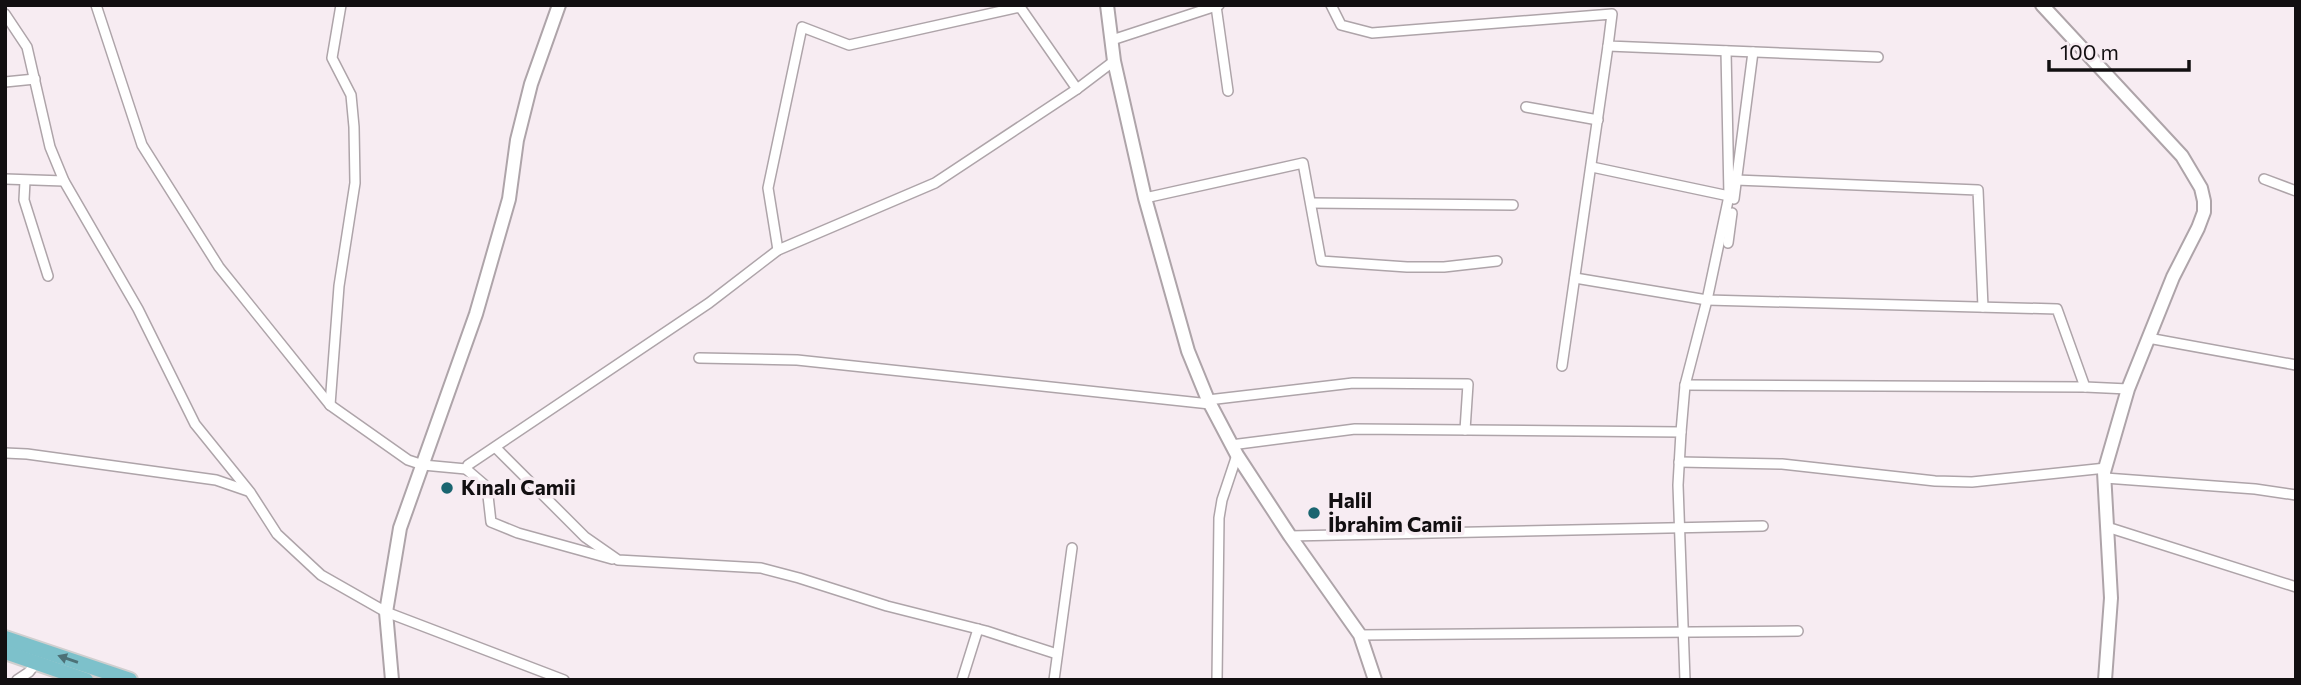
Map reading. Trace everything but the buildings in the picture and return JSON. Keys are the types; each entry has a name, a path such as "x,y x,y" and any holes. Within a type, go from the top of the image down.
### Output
{"main road":[{"path":"5,638 130,680"},
{"path":"5,652 86,680"}],"street":[{"path":"96,5 142,145 219,267 330,405 408,460 423,465 466,469 487,487 491,522 518,533 618,561 761,568 1057,654"},
{"path":"330,405 339,286 355,183 351,95 332,58 341,5"},
{"path":"392,680 386,612 400,528 476,314 509,199 517,140 531,83 559,5"},
{"path":"1107,5 1114,61 1145,198 1188,351 1209,402 1234,450 1290,536 1360,635 1375,680"},
{"path":"1331,5 1340,25 1373,33 1612,14 1562,366"},
{"path":"2042,5 2182,156 2201,188 2204,212 2173,277 2128,389 2105,473 2111,598 2105,680"},
{"path":"1112,40 1217,6 1228,91"},
{"path":"778,250 768,188 802,27 849,45 1020,7 1077,89"},
{"path":"5,14 27,47 50,147 64,181 138,309 195,424 250,492 277,534 321,575 386,612 564,680"},
{"path":"1608,46 1878,57"},
{"path":"1685,680 1679,462 1685,385 1707,300 1729,196 1726,51"},
{"path":"1728,243 1753,52"},
{"path":"466,469 709,303 778,250 935,183 1077,89 1114,61"},
{"path":"5,82 35,79"},
{"path":"1526,107 1598,120"},
{"path":"1145,198 1303,163 1321,261 1407,267 1444,267 1497,261"},
{"path":"1592,167 1729,196"},
{"path":"5,179 64,181"},
{"path":"2264,179 2296,191"},
{"path":"1736,180 1978,190 1983,307"},
{"path":"25,181 24,200 48,276"},
{"path":"1311,203 1513,205"},
{"path":"1575,278 1707,300 2057,309 2085,387"},
{"path":"2148,338 2296,365"},
{"path":"699,358 797,360 1209,402 1353,383 1468,384 1465,430"},
{"path":"1685,385 2128,389"},
{"path":"1234,450 1354,429 1681,432"},
{"path":"496,448 585,537 618,561"},
{"path":"1217,680 1219,519 1234,450"},
{"path":"5,453 216,480 250,492"},
{"path":"1679,462 1782,464 1935,481 1972,482 2105,473 2296,495"},
{"path":"1290,536 1763,526"},
{"path":"2107,527 2296,587"},
{"path":"1054,680 1072,548"},
{"path":"962,680 978,629"},
{"path":"1360,635 1798,631"},
{"path":"17,680 37,663"}],"place":[{"name":"Kınalı Camii","path":"447,488"},
{"name":"Halil İbrahim Camii","path":"1314,513"}]}
